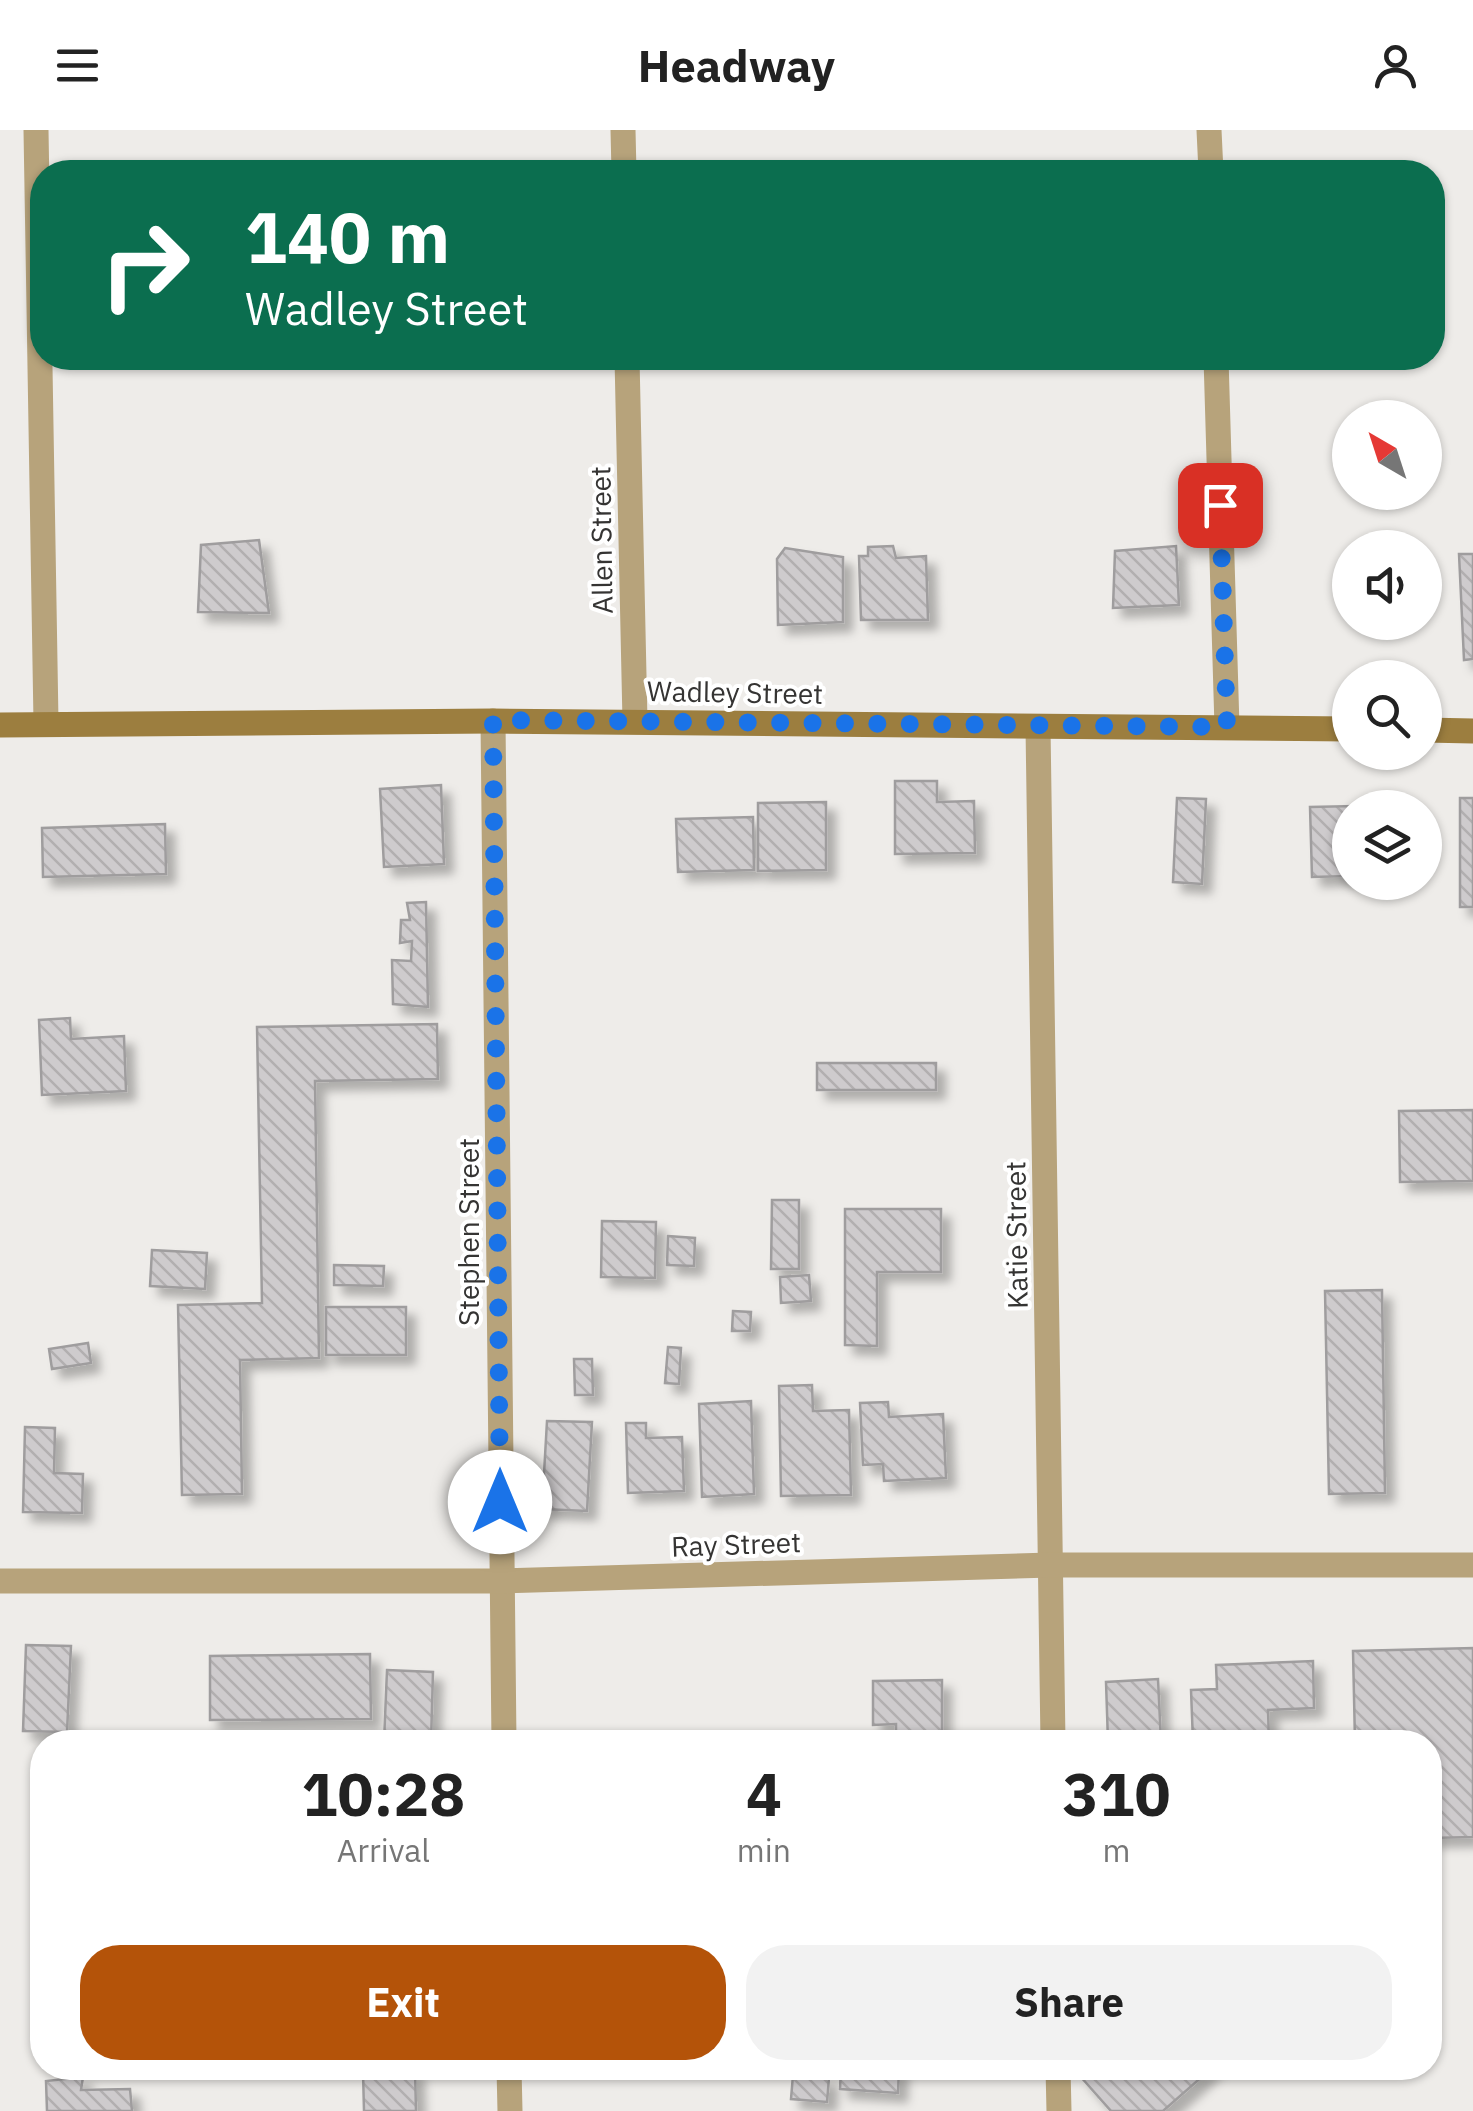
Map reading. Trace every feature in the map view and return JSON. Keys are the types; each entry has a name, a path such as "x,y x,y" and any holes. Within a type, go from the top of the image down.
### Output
{"street":[{"path":"36,130 37,160"},
{"path":"623,130 624,160"},
{"path":"1210,130 1211,160"},
{"path":"40,370 46,722"},
{"name":"Allen Street","path":"628,370 635,721"},
{"path":"1216,370 1227,727"},
{"name":"Wadley Street","path":"0,724 493,720 1332,729"},
{"name":"Stephen Street","path":"493,720 504,1730"},
{"name":"Katie Street","path":"1038,726 1053,1730"},
{"path":"1442,730 1473,730"},
{"name":"Ray Street","path":"0,1582 501,1581 1050,1565 1473,1565"},
{"path":"509,2080 510,2111"},
{"path":"1058,2080 1059,2111"}],"building":[{"path":"259,540 269,613 198,612 201,545"},
{"path":"893,546 896,558 926,556 928,620 861,620 859,556 868,556 868,547"},
{"path":"1176,546 1179,605 1113,608 1115,551"},
{"path":"785,548 843,557 843,622 778,625 777,559"},
{"path":"1459,554 1473,554 1473,659 1464,660"},
{"path":"895,781 937,781 937,802 974,801 975,853 895,854"},
{"path":"441,785 444,864 384,867 380,789"},
{"path":"1177,798 1206,799 1202,884 1173,882"},
{"path":"1460,798 1473,798 1473,907 1460,907"},
{"path":"826,802 826,870 758,871 758,803"},
{"path":"1332,806 1332,876 1312,877 1310,807"},
{"path":"753,817 754,870 678,872 676,819"},
{"path":"165,824 166,874 43,877 42,828"},
{"path":"426,902 428,1007 393,1004 392,960 411,961 412,941 400,943 401,920 410,920 407,903"},
{"path":"70,1018 71,1039 124,1036 126,1091 42,1095 39,1020"},
{"path":"437,1024 438,1079 315,1081 319,1358 240,1360 242,1494 182,1495 178,1305 262,1303 257,1027"},
{"path":"817,1063 936,1063 936,1090 817,1090"},
{"path":"1473,1110 1473,1181 1400,1182 1399,1111"},
{"path":"772,1200 799,1200 799,1269 771,1269"},
{"path":"845,1209 941,1209 941,1272 877,1272 877,1346 845,1345"},
{"path":"602,1221 656,1222 655,1278 601,1277"},
{"path":"668,1236 695,1238 694,1266 667,1265"},
{"path":"152,1250 207,1253 205,1289 150,1286"},
{"path":"334,1265 384,1266 383,1286 334,1285"},
{"path":"809,1275 811,1301 781,1303 780,1277"},
{"path":"1382,1290 1385,1493 1329,1494 1325,1291"},
{"path":"326,1307 406,1307 406,1355 326,1355"},
{"path":"733,1311 751,1312 750,1331 732,1331"},
{"path":"88,1343 91,1363 52,1369 49,1349"},
{"path":"668,1347 681,1348 679,1384 665,1383"},
{"path":"574,1359 592,1359 593,1395 575,1395"},
{"path":"812,1385 813,1411 849,1410 851,1495 781,1496 779,1386"},
{"path":"751,1401 754,1494 702,1497 699,1404"},
{"path":"888,1402 889,1417 943,1414 946,1478 884,1481 883,1464 863,1465 860,1403"},
{"path":"547,1421 592,1422 587,1511 542,1509"},
{"path":"626,1423 646,1423 646,1438 682,1437 684,1491 628,1493"},
{"path":"25,1427 55,1428 54,1473 83,1474 82,1513 23,1512"},
{"path":"26,1645 71,1646 67,1730 23,1731"},
{"path":"1473,1648 1473,1837 1442,1838 1442,1730 1355,1730 1353,1651"},
{"path":"370,1654 371,1719 210,1720 210,1656"},
{"path":"1313,1661 1314,1708 1268,1710 1269,1730 1193,1730 1191,1690 1217,1689 1216,1665"},
{"path":"387,1670 433,1672 431,1730 384,1730"},
{"path":"1158,1679 1160,1730 1108,1730 1106,1682"},
{"path":"942,1680 942,1730 896,1730 896,1724 873,1725 873,1681"},
{"path":"83,2080 81,2090 130,2089 132,2111 47,2111 46,2081"},
{"path":"363,2080 415,2080 416,2111 364,2111"},
{"path":"793,2080 829,2080 827,2102 791,2099"},
{"path":"840,2080 899,2080 898,2093 840,2089"},
{"path":"1084,2080 1198,2080 1163,2111 1111,2111"}],"route":[{"path":"500,1502 493,720 1227,727 1220,505"}]}
